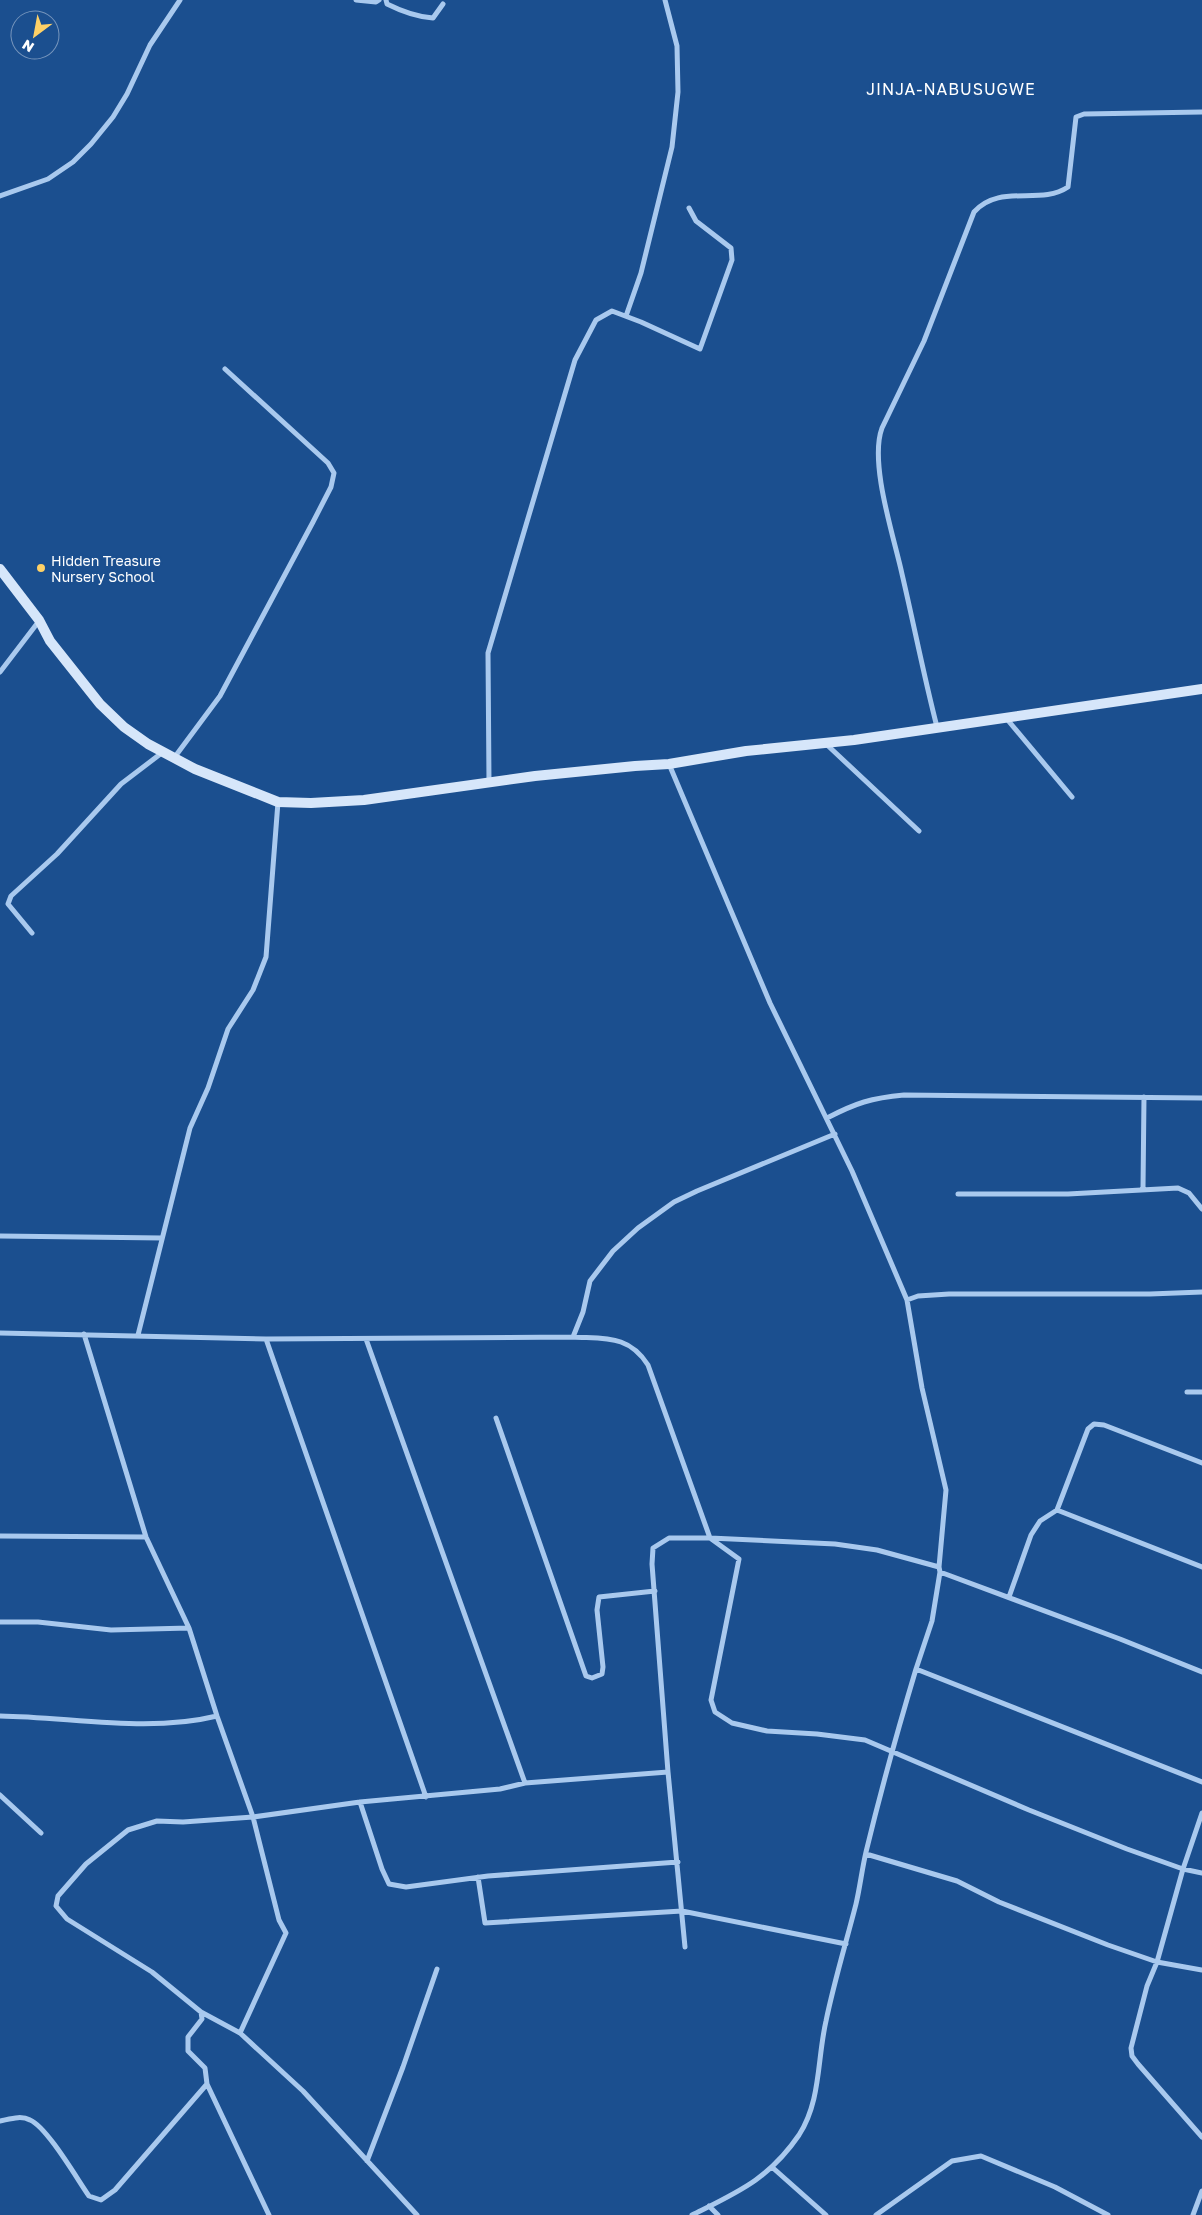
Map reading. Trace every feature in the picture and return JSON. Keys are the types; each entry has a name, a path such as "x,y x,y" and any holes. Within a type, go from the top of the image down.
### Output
{"street":[{"path":"0,196 48,179 73,162 91,144 113,117 130,88 150,44 180,0"},
{"path":"356,0 376,2 380,0"},
{"path":"386,0 387,4 396,8 433,18 442,4"},
{"path":"626,316 641,273 672,147 678,92 677,46 665,0"},
{"path":"937,727 924,678 887,510 879,466 878,442 882,428 924,341 974,212 982,203 1005,195 1059,193 1068,187 1076,117 1084,114 1202,112"},
{"path":"489,783 488,653 574,360 596,320 612,311 700,349 732,260 731,248 696,221 689,208"},
{"path":"174,758 220,696 314,522 331,487 334,473 328,463 225,369"},
{"path":"0,569 40,620 50,641 100,704 124,727 148,744 195,769 278,802 311,803 364,800 535,776 669,764 746,751 937,727 1202,689"},
{"path":"0,672 40,620"},
{"path":"1006,717 1072,797"},
{"path":"825,742 919,831"},
{"path":"32,932 10,909 8,904 11,896 56,854 121,784 163,752"},
{"path":"669,764 770,1003 835,1134 907,1300 922,1388 946,1490 940,1570 932,1621 891,1752 866,1854 857,1901 825,2022 816,2092 811,2112 800,2133 773,2168 743,2189 692,2215"},
{"path":"138,1335 190,1128 208,1088 228,1029 253,990 266,957 278,802"},
{"path":"827,1118 858,1102 904,1095 1202,1098"},
{"path":"1143,1188 1144,1097"},
{"path":"573,1337 583,1312 590,1281 613,1251 638,1228 674,1202 697,1191 835,1134"},
{"path":"958,1194 1068,1194 1143,1188 1178,1188 1185,1190 1202,1209"},
{"path":"0,1236 162,1238"},
{"path":"907,1300 918,1296 949,1294 1150,1294 1202,1292"},
{"path":"0,1333 266,1339 573,1337 608,1339 628,1344 640,1352 648,1365 661,1396 710,1538 739,1559 711,1700 714,1712 732,1723 767,1731 817,1734 864,1740 1028,1810 1183,1869 1202,1873"},
{"path":"84,1334 146,1536 189,1628 217,1716 253,1817 279,1920 286,1933 240,2033"},
{"path":"266,1339 426,1797"},
{"path":"366,1339 525,1784"},
{"path":"1187,1392 1202,1392"},
{"path":"496,1418 586,1676 592,1678 602,1674 603,1667 597,1610 599,1597 655,1591"},
{"path":"1009,1597 1031,1535 1040,1521 1057,1510 1088,1429 1094,1424 1104,1425 1202,1462"},
{"path":"1057,1510 1202,1567"},
{"path":"0,1536 146,1536"},
{"path":"685,1947 668,1772 652,1564 653,1548 669,1538 835,1544 877,1550 940,1570 1202,1672"},
{"path":"0,1622 38,1622 111,1630 189,1628"},
{"path":"916,1669 1202,1782"},
{"path":"0,1716 96,1722 190,1723 217,1716"},
{"path":"417,2215 303,2091 240,2033 201,2012 152,1972 67,1919 56,1906 58,1896 86,1864 128,1830 157,1821 183,1822 253,1817 360,1802 500,1789 525,1784 668,1772"},
{"path":"0,1795 41,1832"},
{"path":"360,1802 382,1869 389,1884 406,1887 478,1877 678,1862"},
{"path":"1202,1813 1183,1869 1157,1962 1147,1986 1131,2048 1132,2056 1202,2137"},
{"path":"866,1854 957,1881 999,1902 1108,1945 1157,1962 1202,1970"},
{"path":"478,1877 485,1923 682,1911 846,1944"},
{"path":"367,2161 403,2067 437,1969"},
{"path":"201,2012 202,2019 188,2037 188,2051 205,2068 207,2084 269,2215"},
{"path":"0,2120 17,2117 31,2120 43,2130 89,2196 101,2200 115,2190 207,2084"},
{"path":"876,2215 952,2161 981,2156 1055,2187 1108,2215"},
{"path":"773,2168 826,2215"},
{"path":"1193,2215 1202,2191"},
{"path":"709,2206 718,2215"}],"place":[{"name":"Hidden Treasure Nursery School","path":"41,568"}],"district":[{"name":"JINJA-NABUSUGWE","path":"951,89"}]}
